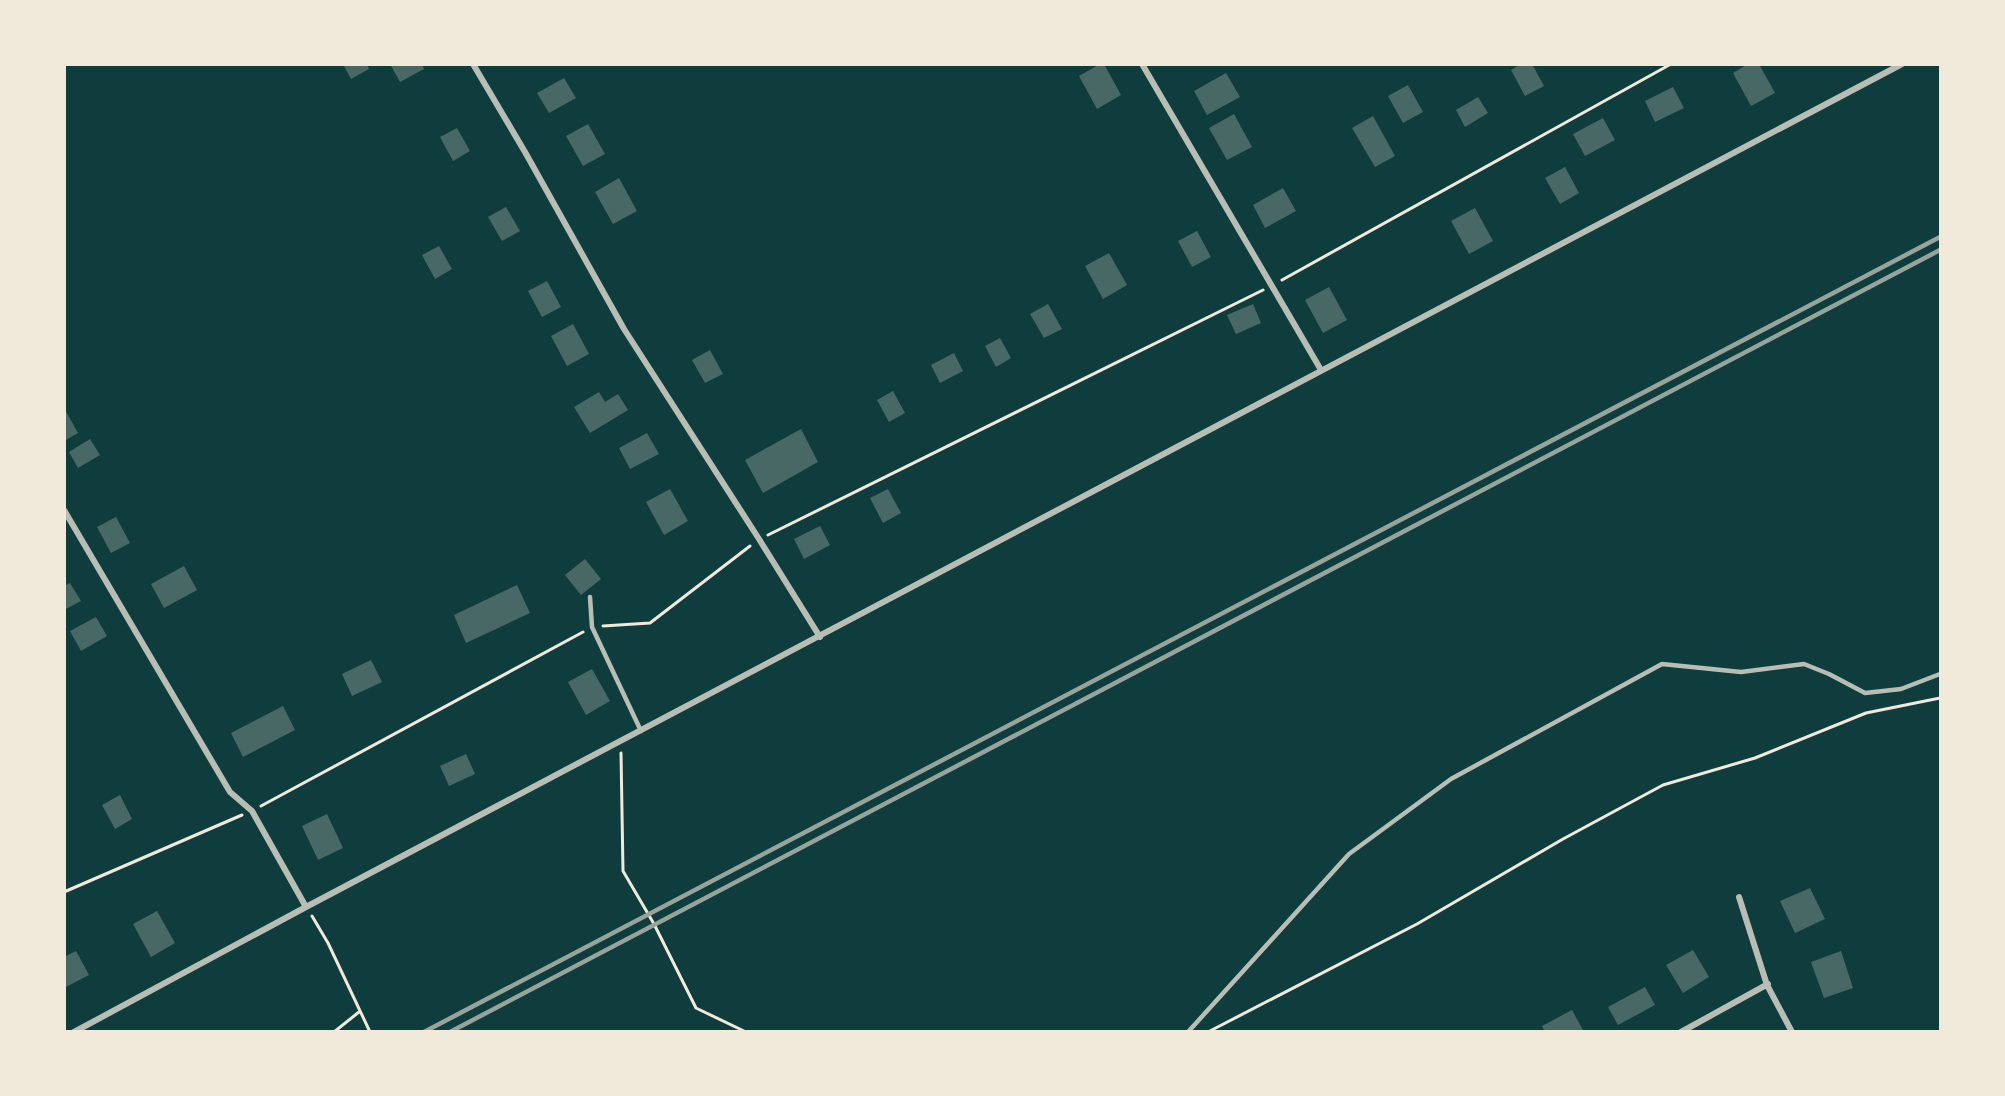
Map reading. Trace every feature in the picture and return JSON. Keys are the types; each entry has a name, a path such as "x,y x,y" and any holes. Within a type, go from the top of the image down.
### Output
{"street":[{"path":"473,64 624,329 819,637"},
{"path":"1142,64 1321,370"},
{"path":"74,1032 306,907 1902,64"},
{"path":"64,510 230,792 252,811 306,907"},
{"path":"1739,897 1768,984 1791,1032"},
{"path":"1681,1032 1768,984"}],"lane":[{"path":"590,597 592,627 641,731"},
{"path":"1188,1032 1349,854 1450,779 1662,664 1741,672 1804,664 1830,674 1865,693 1901,689 1941,674"}],"path":[{"path":"64,892 252,811 592,627 650,623 759,539 1272,286 1671,64"},
{"path":"1208,1032 1417,924 1563,839 1663,785 1755,758 1866,714 1941,698"},
{"path":"621,741 623,871 654,924 696,1008 746,1032"},
{"path":"306,907 328,943 370,1032"},
{"path":"334,1032 359,1012"}],"building":[{"path":"343,64 367,64 369,69 351,79"},
{"path":"390,64 422,64 424,69 400,82"},
{"path":"1104,64 1121,95 1097,109 1079,76"},
{"path":"1521,64 1532,64 1544,86 1525,96 1511,70"},
{"path":"1748,64 1759,64 1775,93 1751,106 1733,73"},
{"path":"1226,73 1240,97 1207,115 1194,91"},
{"path":"564,78 576,98 549,113 537,93"},
{"path":"1408,85 1423,112 1403,123 1388,96"},
{"path":"1673,87 1684,108 1655,122 1645,101"},
{"path":"1478,97 1488,113 1465,127 1456,110"},
{"path":"1234,114 1252,147 1227,160 1209,128"},
{"path":"1373,116 1395,156 1375,167 1352,128"},
{"path":"1603,118 1615,140 1585,156 1573,134"},
{"path":"588,124 605,154 583,166 566,136"},
{"path":"457,128 470,151 453,161 440,137"},
{"path":"1565,167 1579,193 1560,204 1545,178"},
{"path":"619,178 637,211 613,224 595,192"},
{"path":"1283,188 1296,211 1265,228 1253,205"},
{"path":"506,207 520,231 502,241 488,217"},
{"path":"1475,208 1493,241 1469,254 1451,221"},
{"path":"1197,231 1211,257 1192,267 1178,241"},
{"path":"439,246 452,269 435,279 422,255"},
{"path":"1109,253 1127,285 1103,299 1085,266"},
{"path":"547,281 561,307 542,317 528,291"},
{"path":"1329,287 1347,320 1323,333 1305,300"},
{"path":"1048,304 1062,329 1044,338 1030,314"},
{"path":"1253,304 1261,323 1236,334 1227,315"},
{"path":"573,324 589,354 567,366 551,336"},
{"path":"1000,338 1011,358 996,367 985,346"},
{"path":"710,350 723,374 705,383 692,360"},
{"path":"954,353 963,371 940,383 931,365"},
{"path":"893,391 905,413 889,422 877,400"},
{"path":"599,392 605,402 618,394 628,410 590,433 574,407"},
{"path":"64,408 78,433 64,441"},
{"path":"801,429 818,462 763,493 745,460"},
{"path":"647,433 659,454 630,469 619,448"},
{"path":"90,439 100,455 78,468 69,452"},
{"path":"670,489 688,521 664,535 646,502"},
{"path":"888,489 901,513 883,523 870,498"},
{"path":"116,517 130,543 111,553 97,527"},
{"path":"820,526 830,545 804,559 794,539"},
{"path":"585,559 601,579 581,595 565,575"},
{"path":"184,566 197,590 164,608 151,584"},
{"path":"70,583 81,601 64,610 64,586"},
{"path":"517,585 530,613 466,643 454,615"},
{"path":"96,617 107,636 81,651 70,631"},
{"path":"371,660 382,682 352,696 342,674"},
{"path":"592,669 610,701 586,715 568,682"},
{"path":"283,706 295,730 243,757 231,733"},
{"path":"466,754 475,774 449,786 440,766"},
{"path":"120,795 132,819 115,829 102,805"},
{"path":"327,814 343,848 318,860 302,826"},
{"path":"1810,888 1825,919 1795,933 1780,901"},
{"path":"157,911 175,943 151,957 133,924"},
{"path":"1693,950 1709,977 1683,993 1666,965"},
{"path":"76,951 89,975 64,988 64,957"},
{"path":"1841,951 1853,988 1824,998 1811,962"},
{"path":"1645,987 1655,1005 1618,1025 1608,1007"},
{"path":"1572,1010 1584,1032 1545,1032 1542,1026"}],"railway":[{"path":"424,1032 1940,237"},
{"path":"450,1032 1940,250"}]}
